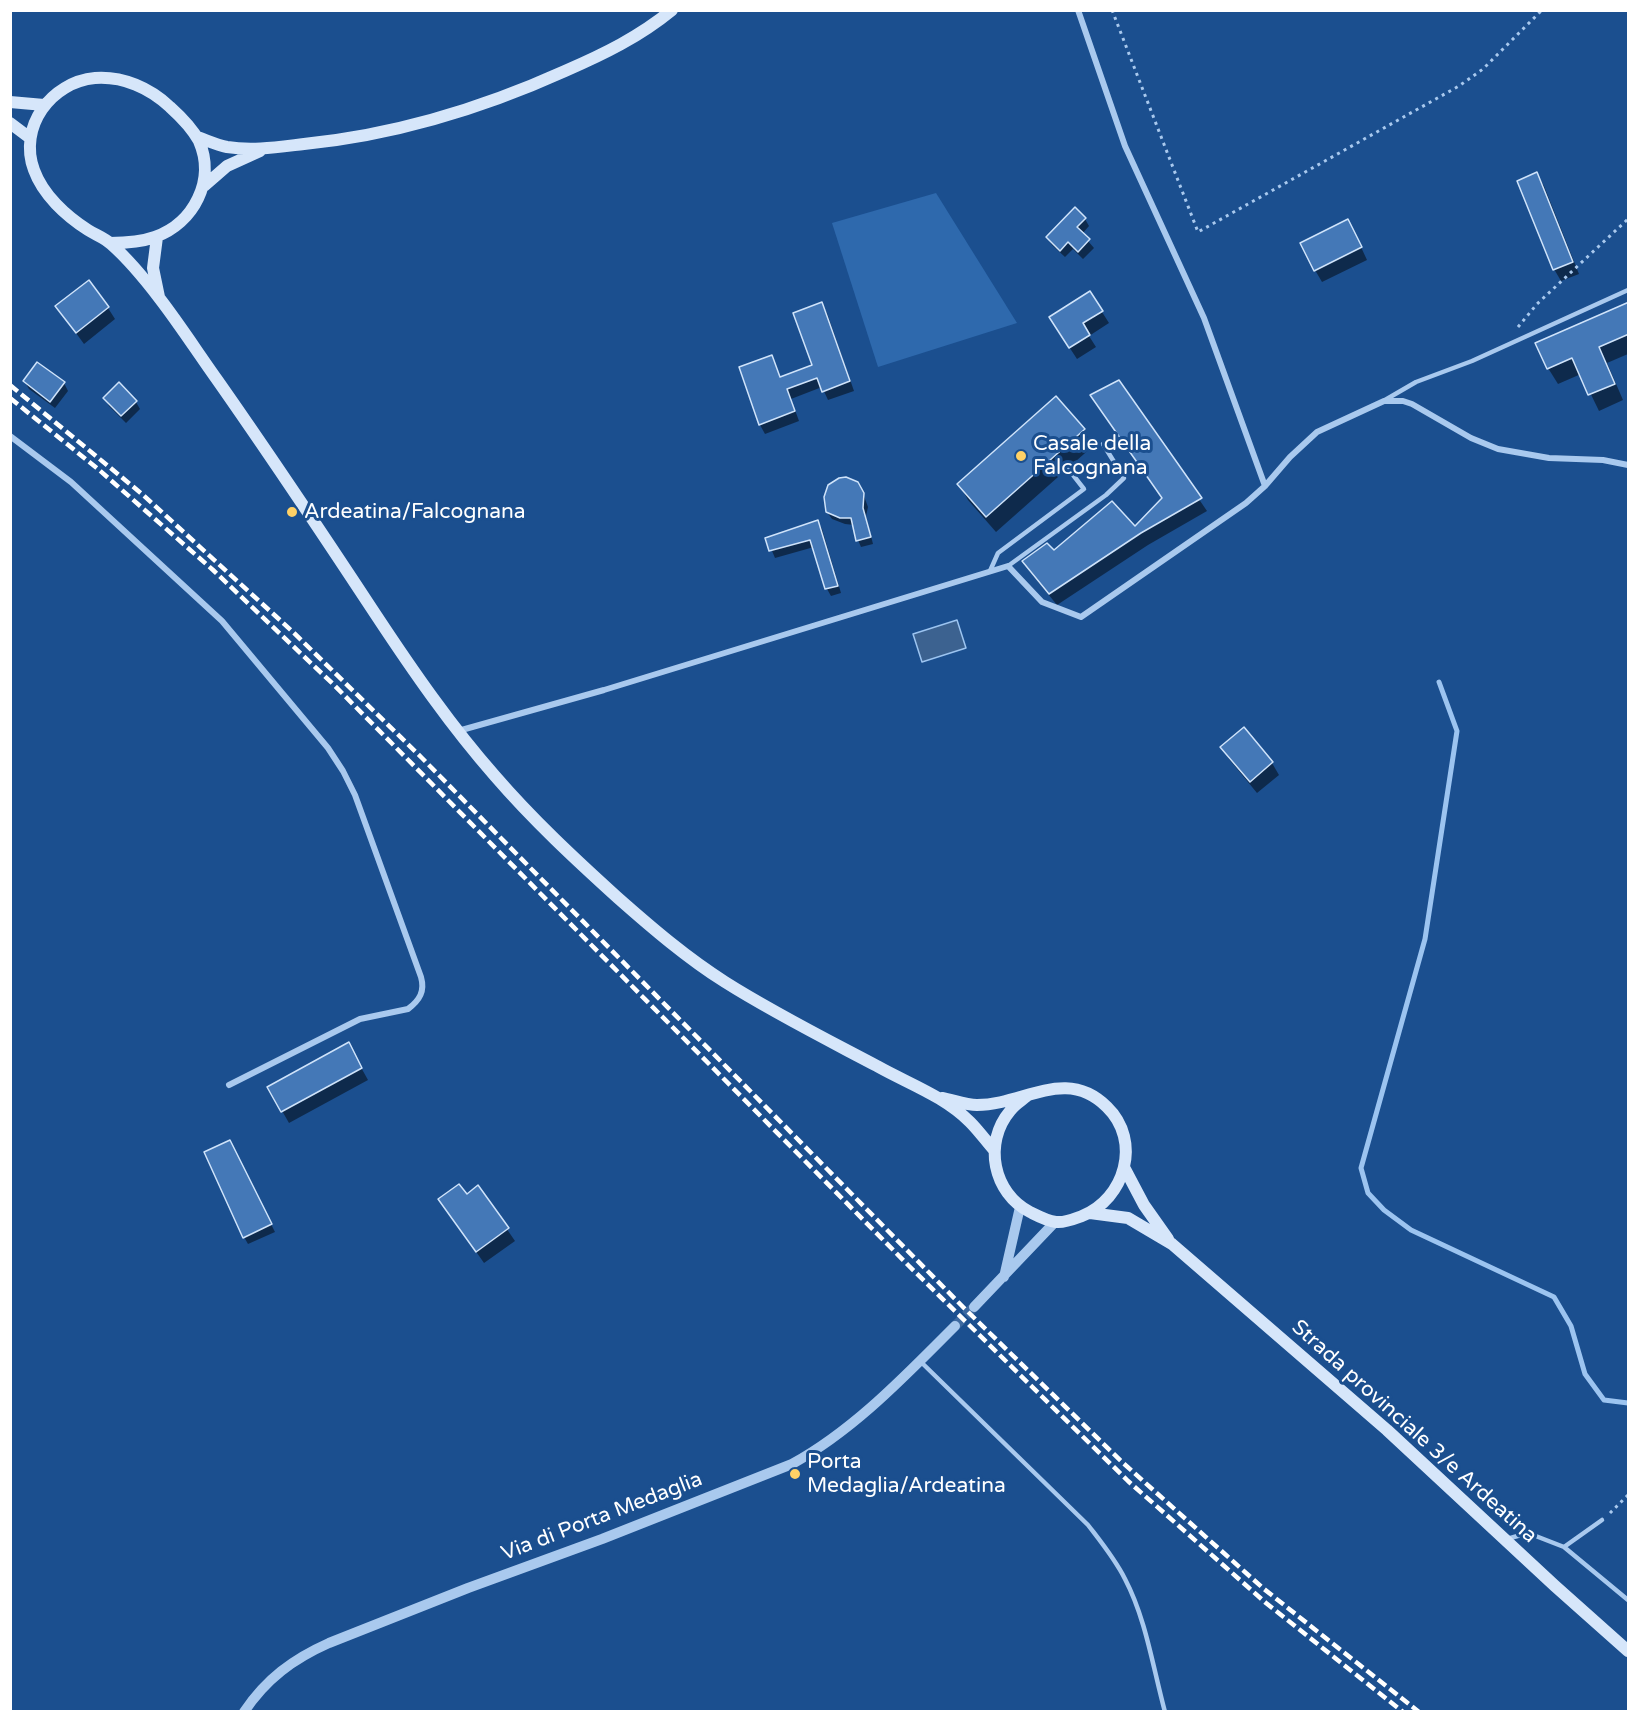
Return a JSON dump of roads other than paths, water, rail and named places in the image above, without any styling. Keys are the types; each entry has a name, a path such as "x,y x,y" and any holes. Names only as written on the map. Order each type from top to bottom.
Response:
{"main road":[{"path":"197,137 225,147 264,149 371,134 442,117 542,81 606,53 644,32 672,10"},
{"name":"Strada provinciale 3/e Ardeatina","path":"204,186 204,165 197,137 162,100 142,87 118,79 83,80 63,89 44,105 30,138 30,154 34,170 51,198 73,220 110,243 160,299 267,450 422,684 496,777 567,852 668,942 721,980 896,1077 938,1097 970,1122 994,1150"},
{"path":"10,102 44,105"},
{"path":"10,123 30,138"},
{"path":"110,243 140,241 156,237 178,224 200,196 204,186 227,166 264,149"},
{"name":"Strada provinciale 3/e Ardeatina","path":"156,237 153,268 160,299"},
{"name":"Strada provinciale 3/e Ardeatina","path":"938,1097 977,1105 1027,1096 1048,1088 1070,1088 1090,1094 1108,1107 1120,1126 1126,1147 1125,1169 1118,1187 1107,1200 1090,1213 1055,1222 1020,1207 1005,1191 996,1172 994,1150 998,1129 1010,1110 1027,1096"},
{"name":"Strada provinciale 3/e Ardeatina","path":"1125,1169 1144,1205 1172,1244"},
{"name":"Strada provinciale 3/e Ardeatina","path":"1090,1213 1128,1218 1172,1244 1387,1430 1629,1651"}],"street":[{"path":"1078,10 1125,146 1204,318 1265,486"},
{"path":"458,731 604,690 1008,566 1042,602 1081,617 1246,503 1317,432 1384,401 1403,401 1412,404 1471,438 1498,449 1549,458 1603,460 1629,465"},
{"path":"10,436 71,482 222,621 328,748 355,795 421,977 422,992 408,1009 360,1019 229,1085"},
{"path":"1004,1278 1020,1207"},
{"path":"974,1306 1004,1278 1055,1222"},
{"name":"Via di Porta Medaglia","path":"244,1712 265,1684 280,1670 311,1650 792,1464 812,1453 847,1427 955,1326"}],"lane":[{"path":"1384,401 1416,382 1500,349 1629,290"},
{"path":"1008,566 1106,495 1124,478 1103,444"},
{"path":"990,571 998,553 1084,489 1066,466"},
{"path":"919,1360 1088,1526 1108,1551 1125,1579 1137,1609 1165,1712"},
{"path":"1564,1547 1602,1520"},
{"path":"1504,1539 1528,1533 1564,1547 1629,1600"}],"waterway":[{"path":"1439,682 1457,731 1425,939 1361,1168 1368,1193 1384,1210 1411,1230 1554,1297 1571,1326 1585,1374 1604,1400 1628,1403"}],"tunnel":[{"path":"955,1326 974,1307"}],"railway":[{"path":"10,385 142,494 293,632 422,758 964,1308 1122,1462 1264,1589 1419,1712"},
{"path":"10,398 98,469 213,570 334,685 909,1266 1128,1481 1266,1603 1403,1712"}],"place":[{"name":"Casale della Falcognana","path":"1021,456"},
{"name":"Ardeatina/Falcognana","path":"292,512"},
{"name":"Porta Medaglia/Ardeatina","path":"795,1474"}]}
